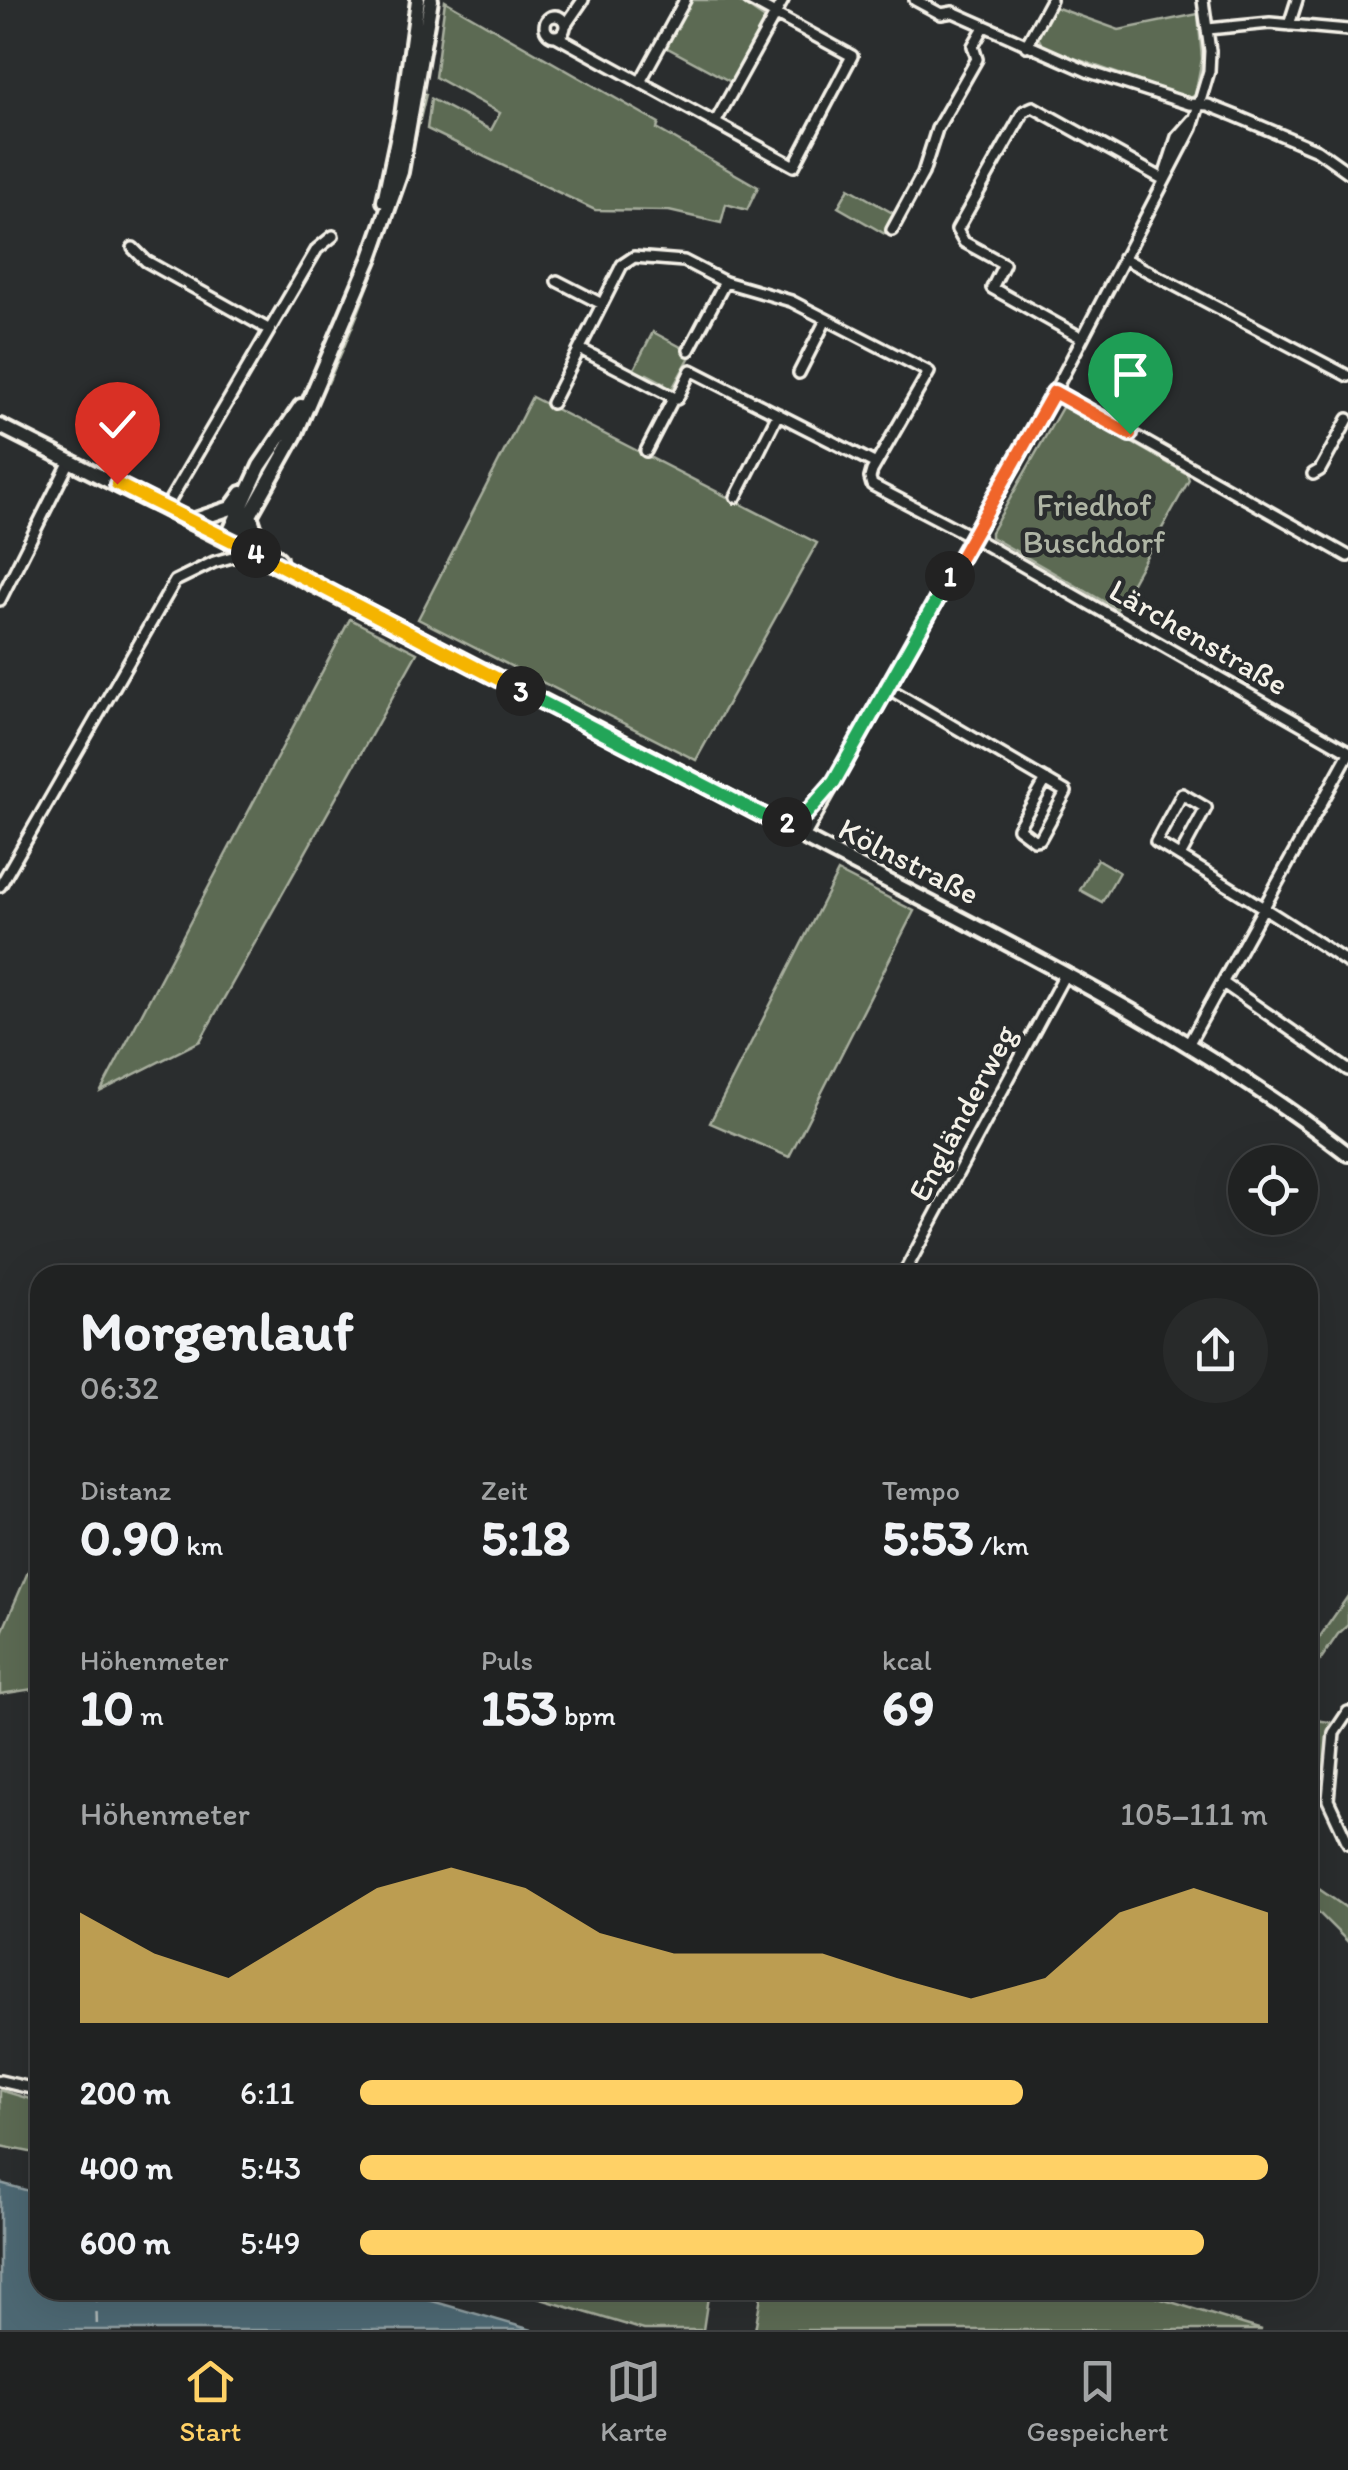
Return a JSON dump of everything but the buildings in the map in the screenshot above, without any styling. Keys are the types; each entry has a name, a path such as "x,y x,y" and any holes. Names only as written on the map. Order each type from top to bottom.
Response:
{"main road":[{"path":"231,540 251,518 295,435 348,318 402,172 421,4"},
{"path":"192,521 231,508 316,383"},
{"name":"Kölnstraße","path":"0,426 231,540 1064,974 1189,1043 1281,1103 1348,1154"},
{"path":"231,540 260,466"},
{"path":"251,518 259,542 300,577"}],"street":[{"path":"556,36 582,0"},
{"path":"640,82 685,0"},
{"path":"565,26 556,16 547,20 546,30 794,166 852,56 750,0"},
{"path":"715,123 782,0"},
{"path":"915,0 942,14 953,12 1089,72 1198,110 1208,105 1317,150 1348,172"},
{"path":"953,12 960,0"},
{"path":"1026,46 1051,0"},
{"path":"804,837 1054,392 1198,110 1208,71 1204,0"},
{"path":"1289,25 1297,0"},
{"path":"1208,28 1253,24 1348,30"},
{"path":"892,230 923,173 938,129 977,60 973,46 984,27"},
{"path":"1082,338 992,288 1004,264 964,242 957,230 1024,112 1033,107 1164,176"},
{"path":"166,507 317,248 333,236"},
{"path":"134,248 146,261 268,329"},
{"path":"552,403 622,265 634,256 684,261 725,282 791,301 928,372 876,464 692,370 646,451"},
{"path":"1123,258 1348,376"},
{"path":"557,282 602,304"},
{"path":"689,350 725,282"},
{"path":"800,373 826,320"},
{"path":"580,349 674,397"},
{"path":"1054,392 1348,556"},
{"path":"736,497 778,414"},
{"path":"1313,474 1320,470 1348,420"},
{"path":"0,600 70,461"},
{"name":"Lärchenstraße","path":"876,464 870,478 872,485 972,537 1348,753"},
{"path":"214,562 231,540"},
{"path":"0,886 175,581 214,562 252,551"},
{"path":"886,687 1046,780 1066,792 1040,838 1034,840 1018,828 1046,780"},
{"path":"1189,1043 1348,753"},
{"path":"780,824 806,814 834,782"},
{"path":"1180,856 1206,808 1182,794 1156,842 1348,962"},
{"name":"Engländerweg","path":"908,1265 1064,974"},
{"path":"1222,982 1348,1070"},
{"path":"1348,1712 1334,1734 1328,1800 1348,1844"},
{"path":"0,2080 30,2088"}],"green space":[{"path":"689,0 737,0 765,19 733,83 664,46"},
{"path":"445,1 659,123 657,129 758,187 747,210 726,204 721,223 669,211 595,210 427,129 431,99 491,130 500,113 435,77"},
{"path":"1052,6 1119,30 1198,14 1202,59 1195,95 1189,99 1043,47 1037,35"},
{"path":"423,93 426,94 417,132 385,241 344,348 328,383 325,382 383,240"},
{"path":"849,188 896,215 885,234 838,207"},
{"path":"653,332 692,353 672,389 647,374 644,377 633,371"},
{"path":"532,397 817,543 696,760 418,619"},
{"name":"Friedhof Buschdorf","path":"1064,404 1187,474 1189,480 1117,609 991,537"},
{"path":"350,619 417,653 200,1041 101,1091"},
{"path":"1097,859 1119,872 1102,902 1080,890"},
{"path":"838,872 914,911 789,1157 710,1123"},
{"path":"30,1567 30,1690 0,1694 0,1637"},
{"path":"1348,1596 1348,1625 1318,1663 1318,1640"},
{"path":"1318,1720 1330,1722 1323,1802 1318,1804"},
{"path":"1318,1888 1348,1909 1348,1942 1318,1912"},
{"path":"0,2090 30,2099 30,2152 0,2146"},
{"path":"544,2300 708,2300 703,2330 644,2330"},
{"path":"760,2300 1164,2300 1262,2330 755,2330"}],"water":[{"path":"0,2183 30,2191 30,2300 428,2300 532,2330 0,2330"}],"ferry route":[{"path":"96,2300 97,2330"}],"route":[{"path":"117,484 780,824 806,814 834,782 1054,392 1130,434"}]}
